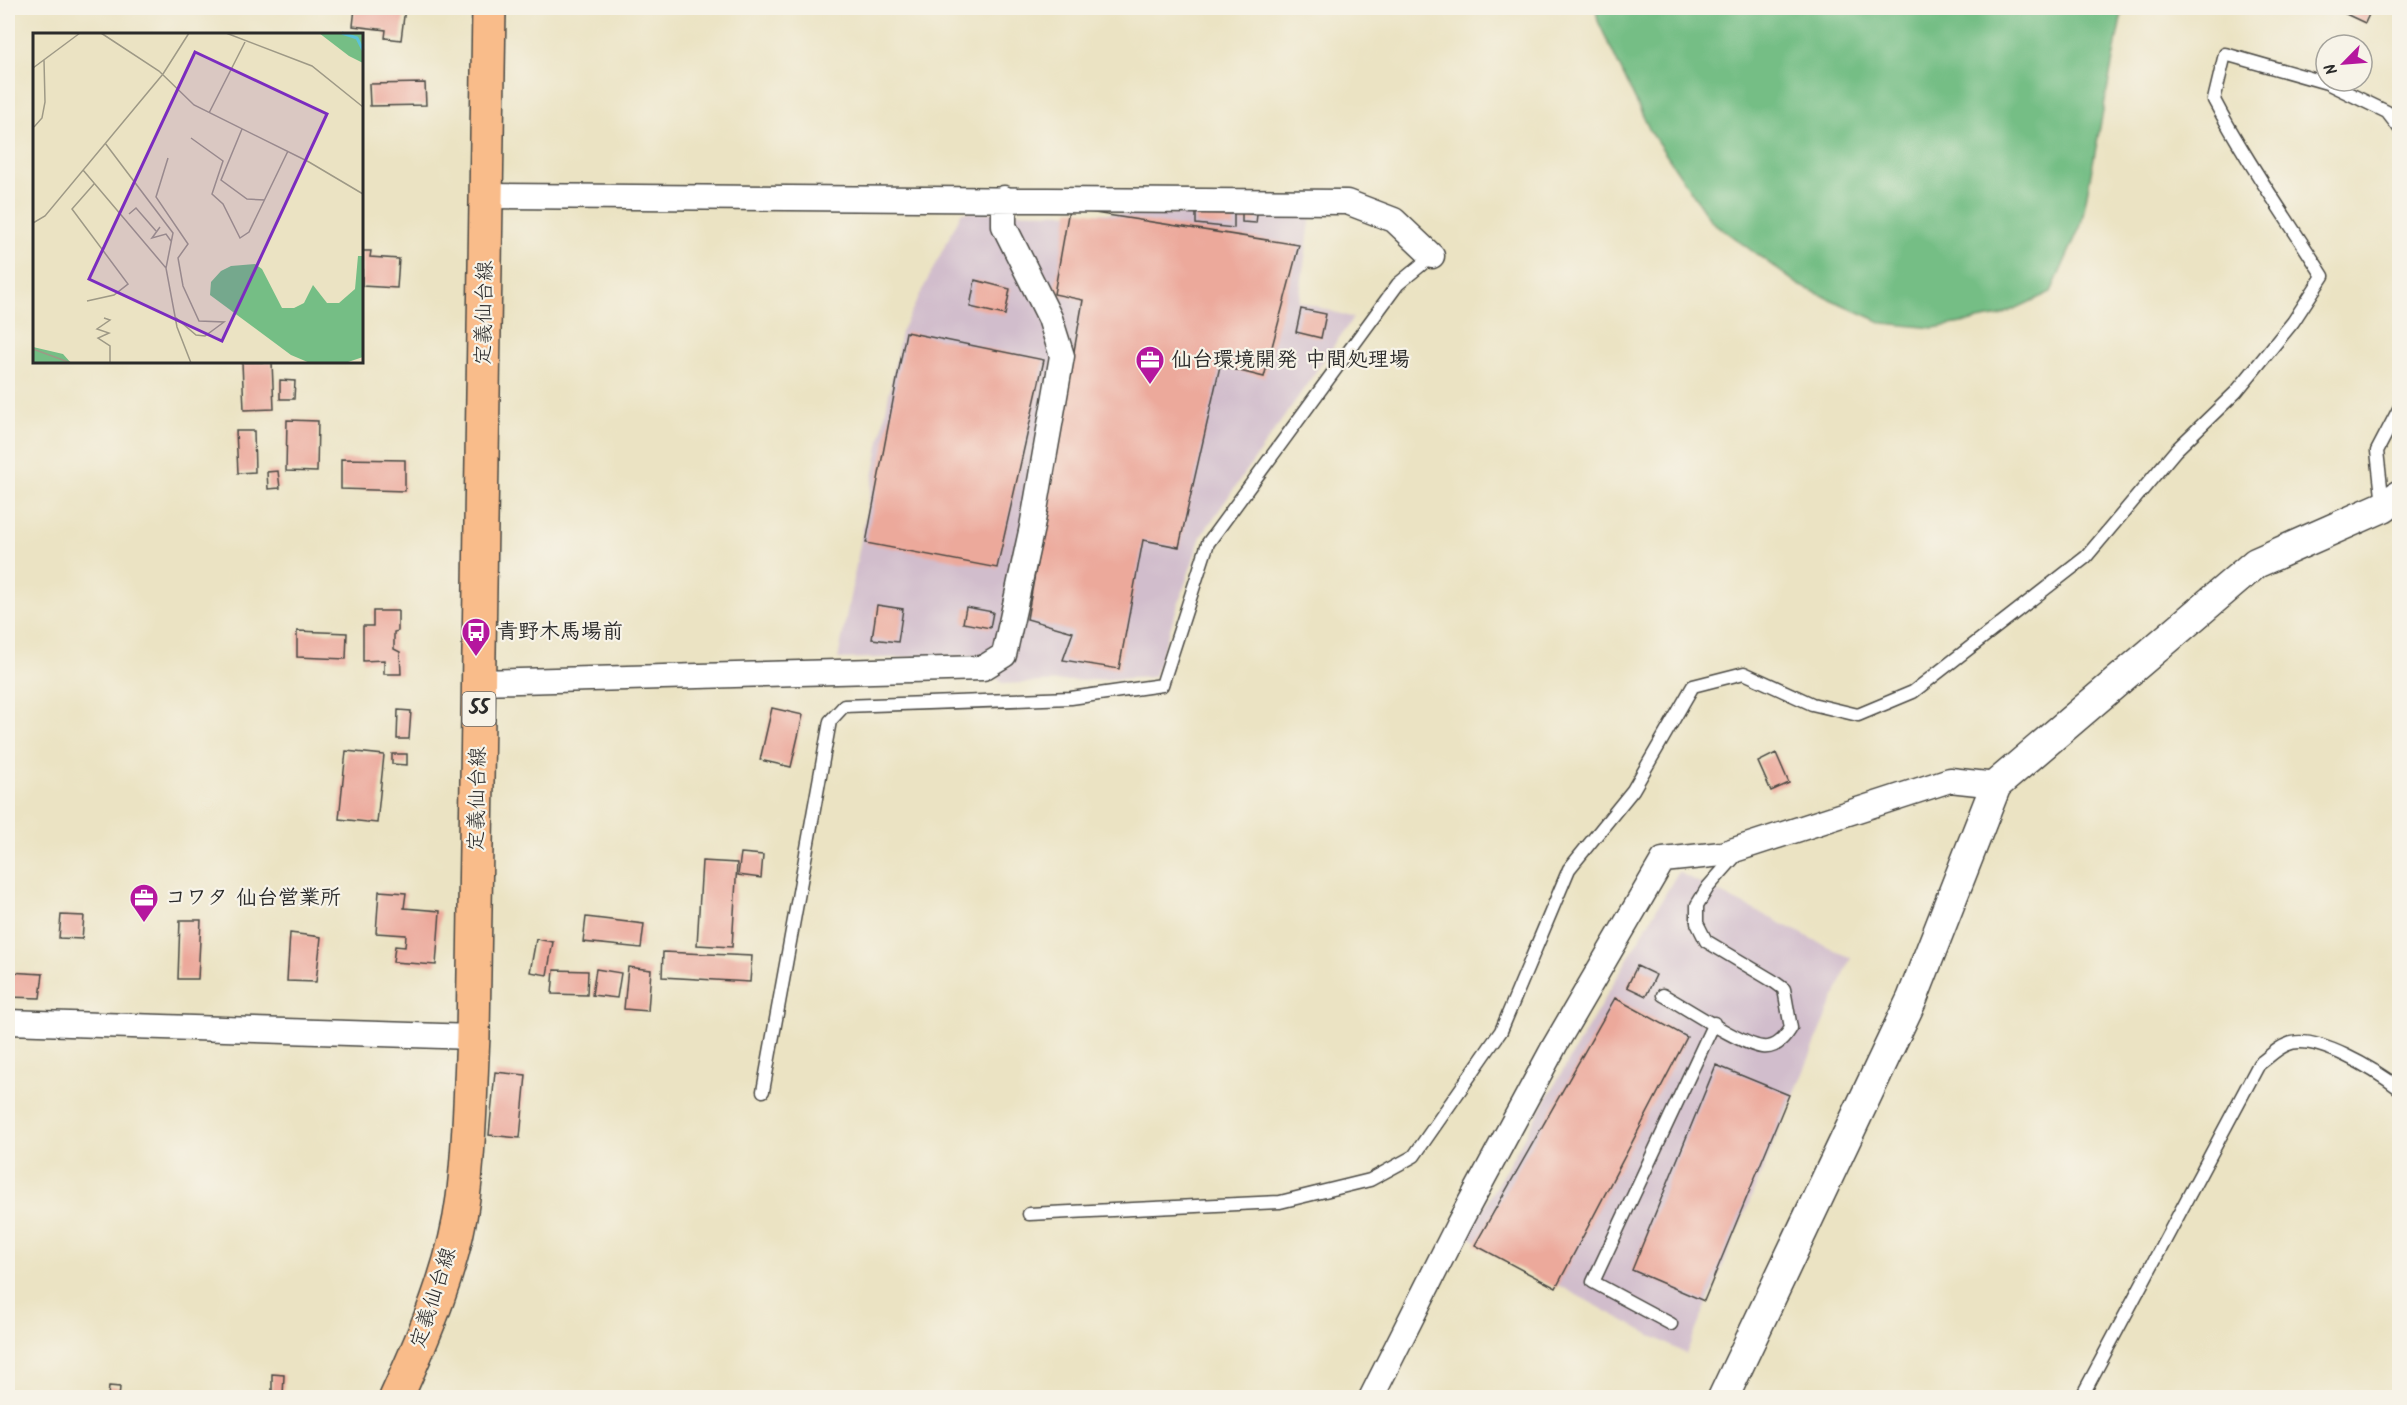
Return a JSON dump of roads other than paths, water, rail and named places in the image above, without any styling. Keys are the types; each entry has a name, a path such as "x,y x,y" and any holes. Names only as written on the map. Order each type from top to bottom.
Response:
{"main road":[{"name":"定義仙台線","path":"396,1398 443,1286 463,1200 473,1037 489,8"}],"street":[{"path":"486,196 1347,202 1394,220 1432,256"},
{"path":"480,682 983,668 1004,655 1032,527 1062,356 1050,318 1004,226 1004,198"},
{"path":"1723,1398 1912,999 1996,785 2256,563 2391,501"},
{"path":"1371,1398 1458,1225 1555,1045 1663,860 1722,854 1950,780 1996,785"},
{"path":"8,1022 473,1037"}],"lane":[{"path":"1029,1214 1280,1202 1370,1179 1414,1156 1501,1031 1569,869 1633,790 1693,686 1744,673 1812,704 1858,715 1913,693 2086,557 2176,450 2236,392 2293,322 2323,276 2238,146 2214,100 2225,54 2327,83 2387,112 2400,129"},
{"path":"763,1091 830,721 844,706 1071,698 1162,685 1208,543 1398,284 1432,256"},
{"path":"2391,501 2377,451 2400,407"},
{"path":"1663,995 1742,1039 1763,1047 1782,1041 1791,1028 1784,989 1706,941 1697,923 1697,905 1708,887 1743,848"},
{"path":"1671,1324 1593,1282 1714,1023"},
{"path":"2081,1398 2259,1064 2287,1043 2313,1044 2346,1054 2400,1089"}],"place":[{"name":"仙台環境開発 中間処理場","path":"1150,386"},
{"name":"青野木馬場前","path":"476,658"},
{"name":"コワタ 仙台営業所","path":"144,924"}]}
